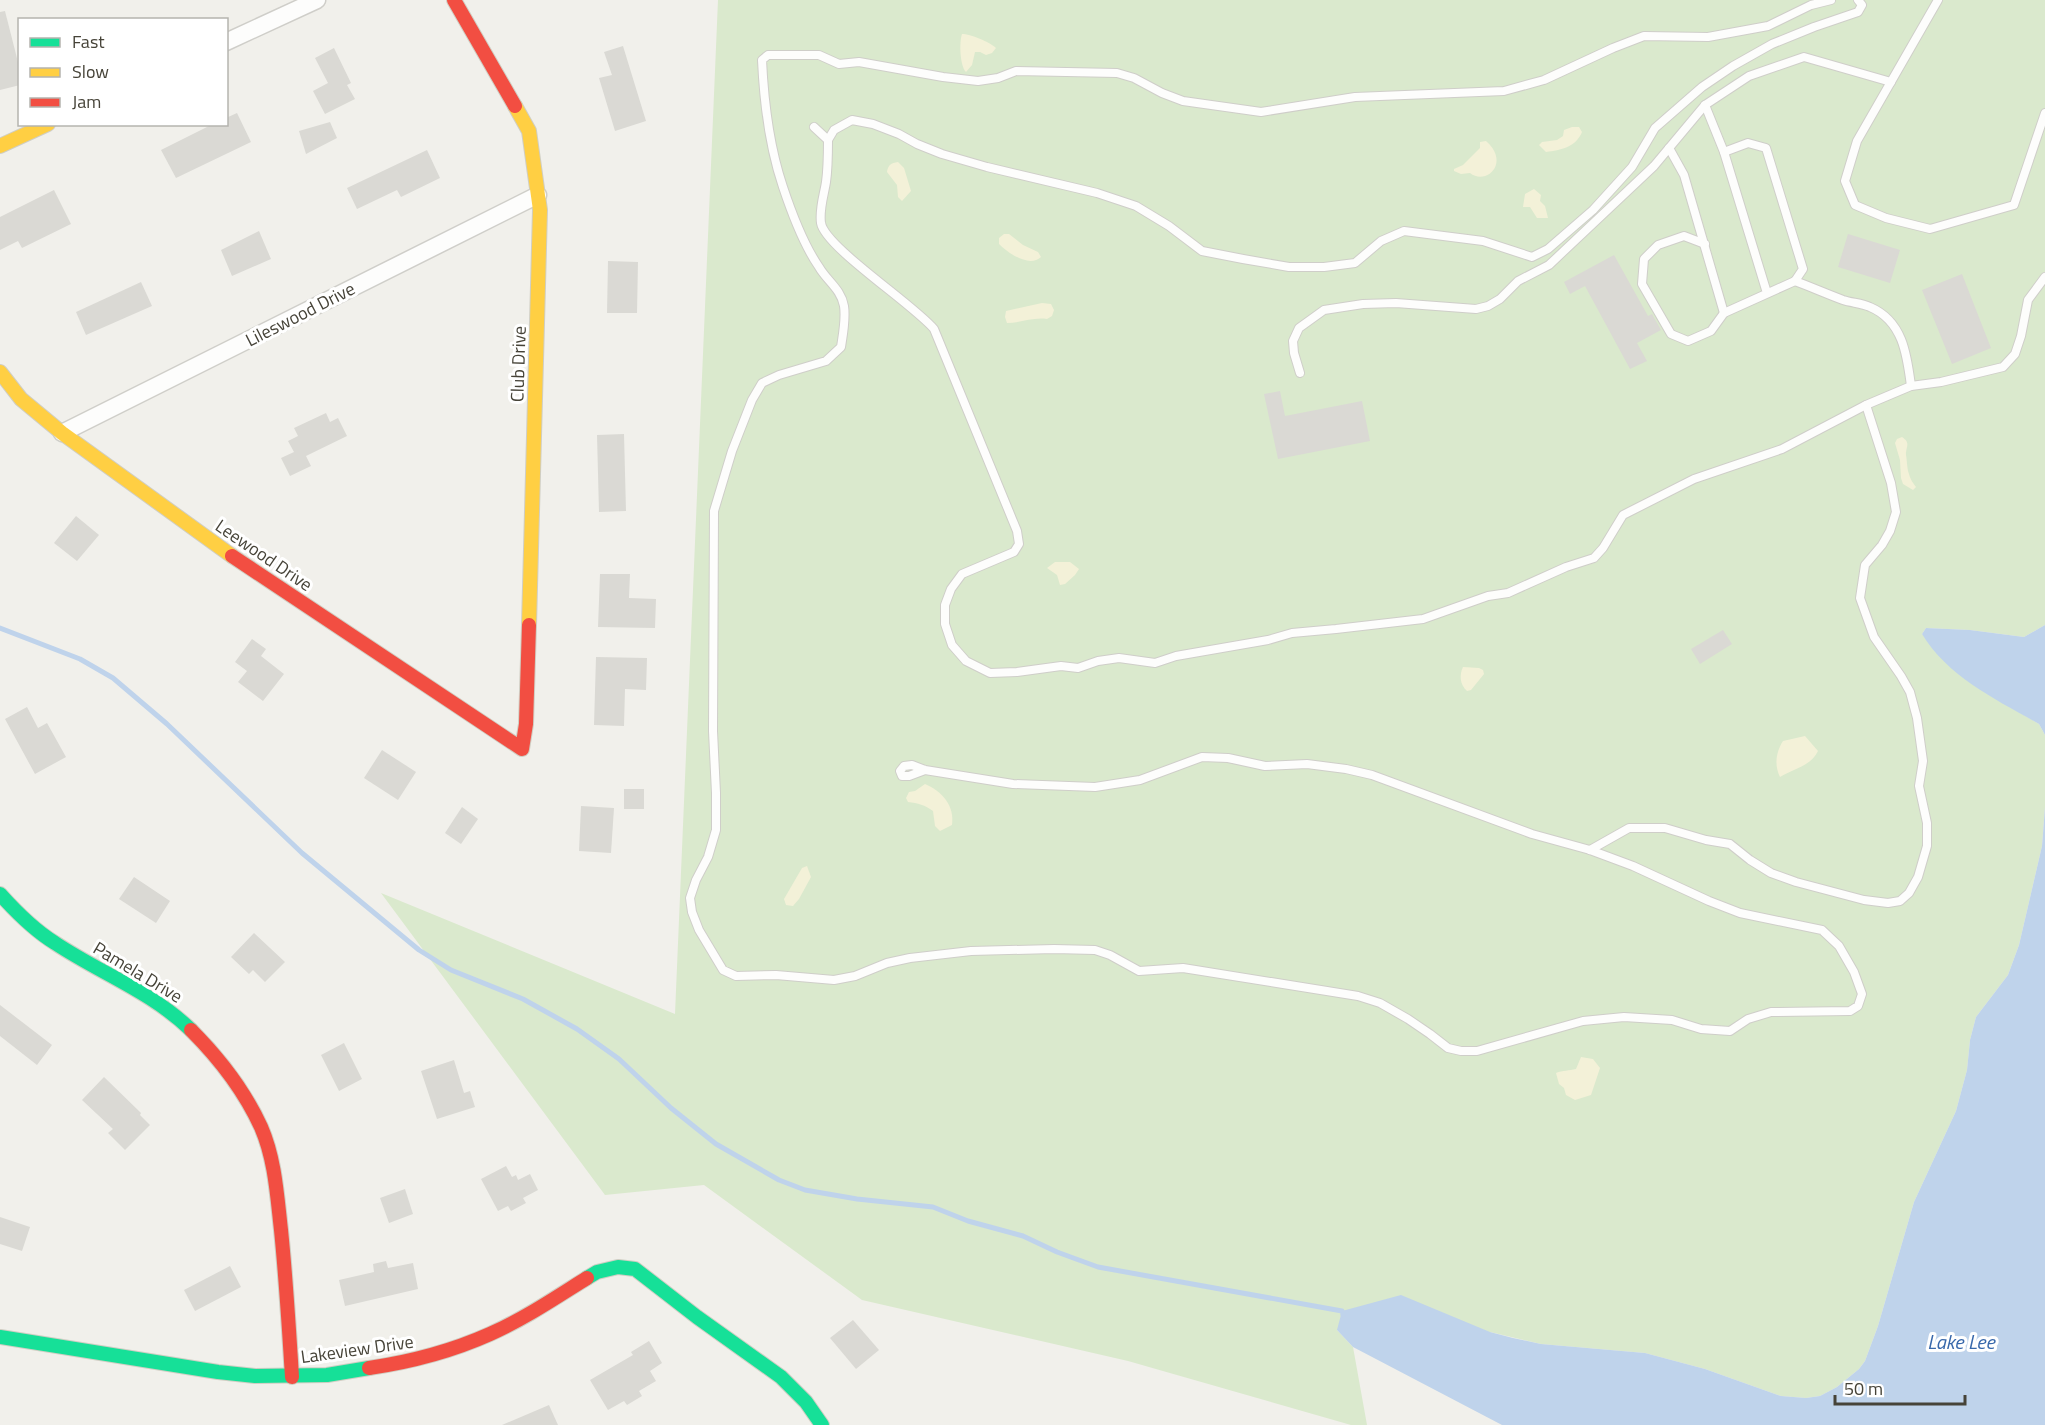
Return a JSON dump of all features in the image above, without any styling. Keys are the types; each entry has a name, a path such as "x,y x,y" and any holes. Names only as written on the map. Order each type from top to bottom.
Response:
{"street":[{"path":"228,41 317,0"},
{"name":"Club Drive","path":"454,0 529,131 540,210 526,700 522,749"},
{"path":"0,147 44,126"},
{"name":"Lileswood Drive","path":"62,433 538,195"},
{"name":"Leewood Drive","path":"0,372 21,399 62,433 245,565 522,749"},
{"name":"Pamela Drive","path":"0,894 9,907 50,942 169,1008 214,1052 243,1096 267,1144 275,1174 292,1377"},
{"name":"Lakeview Drive","path":"0,1337 255,1376 292,1377 359,1370 430,1356 490,1334 534,1311 597,1272 618,1267 634,1269 650,1279 697,1317 781,1377 806,1402 822,1425"}],"lane":[{"path":"925,770 1013,784 1095,787 1140,780 1202,757 1266,766 1307,764 1327,766 1372,775 1532,834 1590,850 1633,866 1740,913 1822,930 1839,946 1854,972 1862,994 1858,1006 1850,1011 1770,1012 1748,1019 1730,1031 1701,1029 1672,1020 1624,1017 1583,1020 1477,1051 1461,1051 1448,1048 1380,1003 1358,996 1183,968 1139,971 1110,955 1095,950 1054,948 971,951 910,958 887,963 855,976 834,980 776,975 736,976 723,970 699,930 692,912 690,898 708,857 716,830 713,730 714,511 732,451 752,400 762,382 826,361 841,347 844,328 844,306 841,296 819,268 783,187 768,127 764,97 762,60 768,54 819,55 838,64 860,62 978,81 998,78 1016,71 1117,73 1134,78 1183,101 1261,112 1355,96 1504,91 1544,80 1644,36 1708,37 1768,26 1811,5 1831,0"},
{"path":"1858,0 1862,5 1858,12 1772,44 1702,87 1655,128 1632,167 1593,210 1548,249 1532,257 1483,241 1404,231 1381,241 1355,263 1324,267 1289,267 1202,250 1170,226 1136,206 1097,193 942,154 873,124 852,120 834,130 828,140 826,181 821,208 823,229 828,237 850,257 924,317 934,329 1017,531 1019,544 1014,552 962,574 951,589 945,605 945,624 952,645 966,661 990,673 1061,666 1078,668 1098,661 1119,658 1155,663 1176,656 1268,640 1292,633 1423,619 1488,597 1508,593 1566,567 1594,558 1603,548 1623,515 1694,478 1782,449 1866,405 1911,386 1941,382 2003,367 2015,354 2028,300 2045,277"},
{"path":"1938,0 1857,141 1845,181 1855,205 1886,218 1930,229 2014,205 2045,113"},
{"path":"1300,373 1293,341 1299,328 1324,310 1363,304 1396,303 1476,309 1488,306 1500,299 1518,281 1549,265 1654,165 1705,105 1749,76 1804,57 1891,82"},
{"path":"1705,105 1724,152 1767,293"},
{"path":"814,127 828,140"},
{"path":"1705,244 1684,236 1658,245 1644,259 1642,284 1671,334 1688,341 1711,331 1724,313 1795,281 1803,269 1766,148 1748,143 1724,152"},
{"path":"1669,148 1684,175 1724,313"},
{"path":"1795,281 1846,301 1869,306 1882,313 1897,328 1905,350 1911,386"},
{"path":"1590,850 1629,828 1665,828 1706,840 1730,844 1757,865 1796,882 1864,900 1888,903 1900,901 1909,893 1918,877 1927,846 1927,823 1919,786 1923,761 1917,718 1910,692 1874,637 1860,598 1865,565 1890,531 1896,512 1891,483 1866,405"}],"green space":[{"path":"718,0 2045,0 2045,625 2024,637 1970,630 1926,628 1922,634 1995,698 2039,724 2045,735 2045,807 2042,846 2019,945 2008,975 1976,1017 1970,1040 1967,1070 1956,1111 1914,1202 1878,1326 1865,1361 1859,1369 1837,1387 1820,1396 1806,1398 1781,1396 1705,1369 1645,1353 1541,1344 1490,1332 1337,1330 1353,1347 1367,1425 1351,1425 1128,1361 862,1300 704,1185 605,1195 381,893 675,1014"}],"sand":[{"path":"962,34 980,39 996,48 992,53 986,55 975,52 972,65 966,72 962,65"},
{"path":"1579,127 1582,132 1572,144 1562,149 1546,152 1539,145 1542,142 1557,140 1563,136 1564,130"},
{"path":"1486,141 1496,157 1496,164 1489,174 1483,177 1454,171 1480,148 1480,142"},
{"path":"898,162 904,168 911,191 902,201 898,197 897,185 887,172 890,165"},
{"path":"1534,189 1541,195 1540,201 1545,206 1548,218 1537,218 1530,207 1523,207 1525,194"},
{"path":"1004,234 1009,234 1023,245 1038,252 1041,257 1031,261 1013,255 999,244 999,238"},
{"path":"1042,303 1051,304 1054,310 1052,316 1047,319 1007,323 1006,311"},
{"path":"1902,437 1907,443 1908,470 1916,487 1913,490 1903,484 1901,478 1900,460 1895,443"},
{"path":"1055,562 1070,562 1079,569 1065,584 1060,585 1057,575 1047,568"},
{"path":"1463,667 1483,670 1484,674 1471,690 1467,691 1462,683"},
{"path":"1805,736 1818,751 1815,756 1806,764 1780,777 1777,759 1783,741"},
{"path":"925,784 942,795 951,812 952,825 940,831 935,826 933,811 908,802 906,798 909,792"},
{"path":"807,866 811,877 793,906 786,905 784,899 802,868"},
{"path":"1581,1057 1593,1059 1600,1068 1591,1095 1575,1100 1566,1095 1564,1088 1559,1084 1556,1073 1576,1069"}],"water":[{"path":"2045,625 2045,735 2039,724 1959,675 1945,663 1922,634 1926,628 1970,630 2024,637"},
{"name":"Lake Lee","path":"2045,807 2045,1425 1502,1425 1353,1347 1337,1330 1342,1311 1401,1295 1490,1332 1541,1344 1645,1353 1705,1369 1781,1396 1806,1398 1820,1396 1837,1387 1865,1361 1878,1326 1914,1202 1956,1111 1967,1070 1970,1040 1976,1017 2008,975 2019,945 2042,846"}],"building":[{"path":"5,11 18,62 18,86 0,90 0,12"},
{"path":"623,46 646,121 615,131 599,78 612,75 604,52"},
{"path":"334,48 351,83 347,85 355,99 325,114 313,91 328,83 315,58"},
{"path":"237,113 251,142 176,178 161,150 209,126 228,126 228,117"},
{"path":"330,122 337,138 306,154 299,131"},
{"path":"427,150 440,178 401,197 397,190 357,209 347,188"},
{"path":"54,190 71,224 22,248 18,241 0,250 0,217"},
{"path":"259,231 271,259 232,276 221,250"},
{"path":"1848,234 1900,250 1890,283 1838,267"},
{"path":"1614,255 1648,316 1652,314 1661,330 1637,343 1647,361 1630,369 1585,286 1570,294 1564,282"},
{"path":"608,261 638,262 637,313 607,313"},
{"path":"1962,274 1991,348 1952,364 1922,290"},
{"path":"141,282 152,306 86,335 76,312"},
{"path":"1280,391 1285,416 1362,401 1370,441 1278,459 1264,394"},
{"path":"326,413 330,422 338,418 347,436 306,456 311,466 290,476 281,458 294,452 288,441 298,436 294,428"},
{"path":"624,434 626,511 599,512 597,435"},
{"path":"76,516 99,535 77,561 54,543"},
{"path":"600,574 630,574 629,598 656,599 655,628 598,627"},
{"path":"1723,630 1732,644 1700,664 1691,649"},
{"path":"252,639 266,649 261,656 284,674 263,701 238,682 247,671 235,662"},
{"path":"596,657 647,658 646,690 625,689 624,726 594,725"},
{"path":"27,707 38,728 47,723 66,757 35,774 5,719"},
{"path":"382,750 416,772 398,800 364,778"},
{"path":"624,789 644,789 644,809 624,809"},
{"path":"581,806 614,808 611,853 579,851"},
{"path":"462,807 478,819 461,844 445,833"},
{"path":"134,877 170,901 156,923 119,899"},
{"path":"254,933 285,962 265,982 253,970 249,974 231,957"},
{"path":"0,1005 52,1045 37,1065 0,1036"},
{"path":"344,1043 362,1079 339,1091 321,1055"},
{"path":"454,1060 464,1093 470,1091 475,1107 437,1119 421,1071"},
{"path":"104,1077 141,1113 140,1115 150,1125 125,1150 108,1133 113,1129 82,1100"},
{"path":"506,1166 512,1177 516,1175 518,1180 530,1174 538,1190 523,1198 526,1203 511,1211 508,1206 498,1211 481,1179"},
{"path":"405,1189 413,1214 389,1223 380,1198"},
{"path":"0,1217 30,1227 22,1251 0,1244"},
{"path":"386,1261 388,1268 413,1263 418,1289 345,1306 339,1280 374,1272 373,1264"},
{"path":"230,1266 241,1287 195,1311 184,1290"},
{"path":"853,1320 879,1350 856,1369 830,1338"},
{"path":"649,1341 662,1363 650,1371 656,1381 639,1391 642,1396 627,1405 624,1401 608,1410 590,1380 633,1355 631,1352"},
{"path":"549,1405 558,1425 502,1425"}],"waterway":[{"path":"0,628 80,659 113,678 167,724 302,853 419,950 451,970 523,999 577,1029 619,1059 671,1108 716,1144 779,1180 805,1190 857,1199 933,1207 968,1221 1023,1236 1098,1267 1342,1311 1343,1315"}],"traffic: fast":[{"path":"0,894 26,921 47,938 143,994 191,1030"},
{"path":"587,1278 597,1272 618,1267 635,1269 781,1377 806,1402 822,1425"},
{"path":"0,1337 255,1376 327,1375 369,1368"}],"traffic: slow":[{"path":"515,106 529,131 540,210 529,625"},
{"path":"0,146 44,126"},
{"path":"0,372 21,399 62,433 232,556"}],"traffic: jam":[{"path":"454,0 515,106"},
{"path":"232,556 522,749 526,724 529,625"},
{"path":"191,1030 239,1087 266,1139 275,1177 281,1230 292,1377"},
{"path":"369,1368 431,1355 476,1340 527,1315 587,1278"}]}
